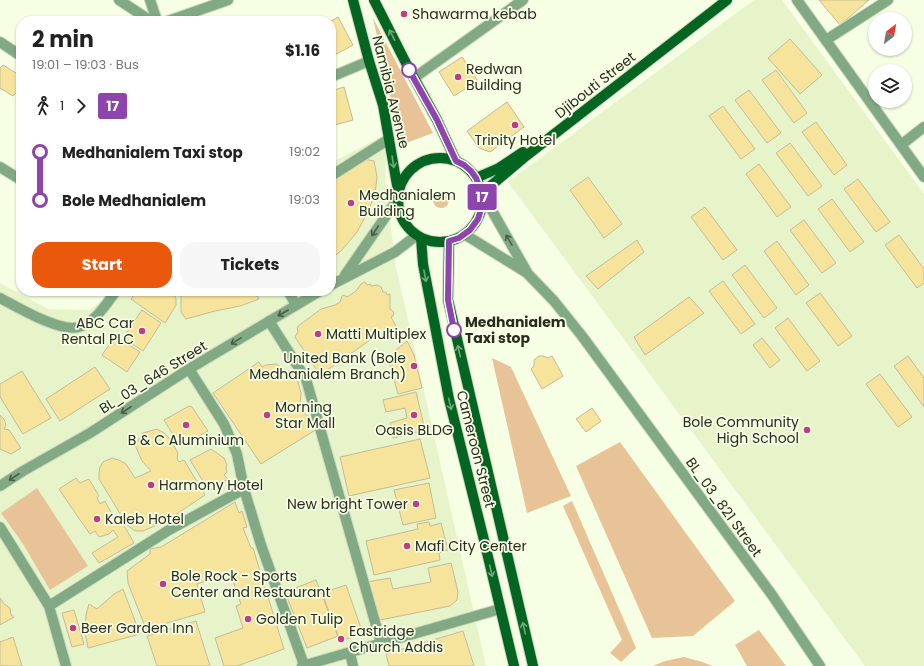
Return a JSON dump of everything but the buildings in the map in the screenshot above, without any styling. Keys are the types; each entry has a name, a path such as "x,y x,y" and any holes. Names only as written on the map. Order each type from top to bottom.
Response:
{"main road":[{"name":"Namibia Avenue","path":"353,0 369,61 383,105 398,196"},
{"name":"Namibia Avenue","path":"374,0 437,120 456,161"},
{"name":"Djibouti Street","path":"476,178 499,168 530,147 716,0"},
{"name":"Djibouti Street","path":"482,193 526,156 727,0"},
{"path":"443,157 464,165 476,178 482,193 482,206 478,219 470,230 459,238 449,241 434,242 411,231 404,222 399,211 398,196 407,172 417,164 429,158 443,157"},
{"name":"Cameroon Street","path":"419,236 449,399 514,666"},
{"name":"Cameroon Street","path":"449,241 448,300 533,666"}],"street":[{"path":"119,0 143,16"},
{"path":"150,0 155,16"},
{"path":"182,16 228,0"},
{"path":"414,78 523,0"},
{"path":"797,0 924,177"},
{"path":"826,40 888,0"},
{"path":"0,42 16,53"},
{"path":"336,75 369,61"},
{"path":"901,145 924,128"},
{"path":"336,173 388,139"},
{"path":"0,167 16,177"},
{"path":"482,193 528,274"},
{"path":"343,278 398,196"},
{"path":"464,234 528,274"},
{"path":"336,282 395,252 419,236"},
{"name":"BL_03_821 Street","path":"528,274 554,301 582,336 772,595 820,666"},
{"path":"0,298 56,325 79,328 92,321 112,296"},
{"path":"291,296 296,305"},
{"name":"BL_03_646 Street","path":"0,486 23,471 90,433 189,369 311,296"},
{"path":"269,321 306,379 381,643"},
{"path":"189,369 224,424 237,454 244,489 303,666 500,610"},
{"path":"49,606 169,530 244,489"},
{"path":"0,527 49,606 66,666"},
{"path":"350,653 353,666"}],"shaded area":[{"name":"Bole Community High School","path":"754,0 782,0 924,194 924,666 865,666 508,182"},
{"path":"373,18 433,133 401,145"},
{"path":"386,134 385,183 396,267 486,666 0,666 0,283 16,292 16,296 24,296 48,309 90,310 108,296 336,296 336,160"},
{"path":"441,192 447,194 449,200 447,206 441,208 435,206 433,200 435,194"},
{"path":"492,358 511,367 571,496 527,513"},
{"path":"620,442 735,601 693,636 652,638 576,466"},
{"path":"37,488 88,566 50,590 23,544 1,513"},
{"path":"572,501 636,648 621,662 610,653 622,640 563,506"},
{"path":"759,630 786,666 747,666 735,645"},
{"path":"684,657 713,666 653,666 665,661"}],"bus line":[{"name":"17","path":"409,70 437,120 456,161 471,171 480,186 482,193 482,206 478,219 470,230 459,238 449,241 448,300 454,330"}],"place":[{"name":"Shawarma kebab","path":"404,14"},
{"name":"Redwan Building","path":"458,77"},
{"name":"Trinity Hotel","path":"515,125"},
{"name":"Medhanialem Building","path":"351,203"},
{"name":"Medhanialem Taxi stop","path":"454,330"},
{"name":"ABC Car Rental PLC","path":"142,331"},
{"name":"Matti Multiplex","path":"318,334"},
{"name":"United Bank (Bole Medhanialem Branch)","path":"414,366"},
{"name":"Morning Star Mall","path":"267,415"},
{"name":"Oasis BLDG","path":"414,415"},
{"name":"B & C Aluminium","path":"186,425"},
{"name":"Bole Community High School","path":"807,430"},
{"name":"Harmony Hotel","path":"151,485"},
{"name":"New bright Tower","path":"416,504"},
{"name":"Kaleb Hotel","path":"97,519"},
{"name":"Mafi City Center","path":"407,546"},
{"name":"Bole Rock - Sports Center and Restaurant","path":"163,584"},
{"name":"Golden Tulip","path":"248,619"},
{"name":"Beer Garden Inn","path":"73,628"},
{"name":"Eastridge Church Addis","path":"341,639"}]}
